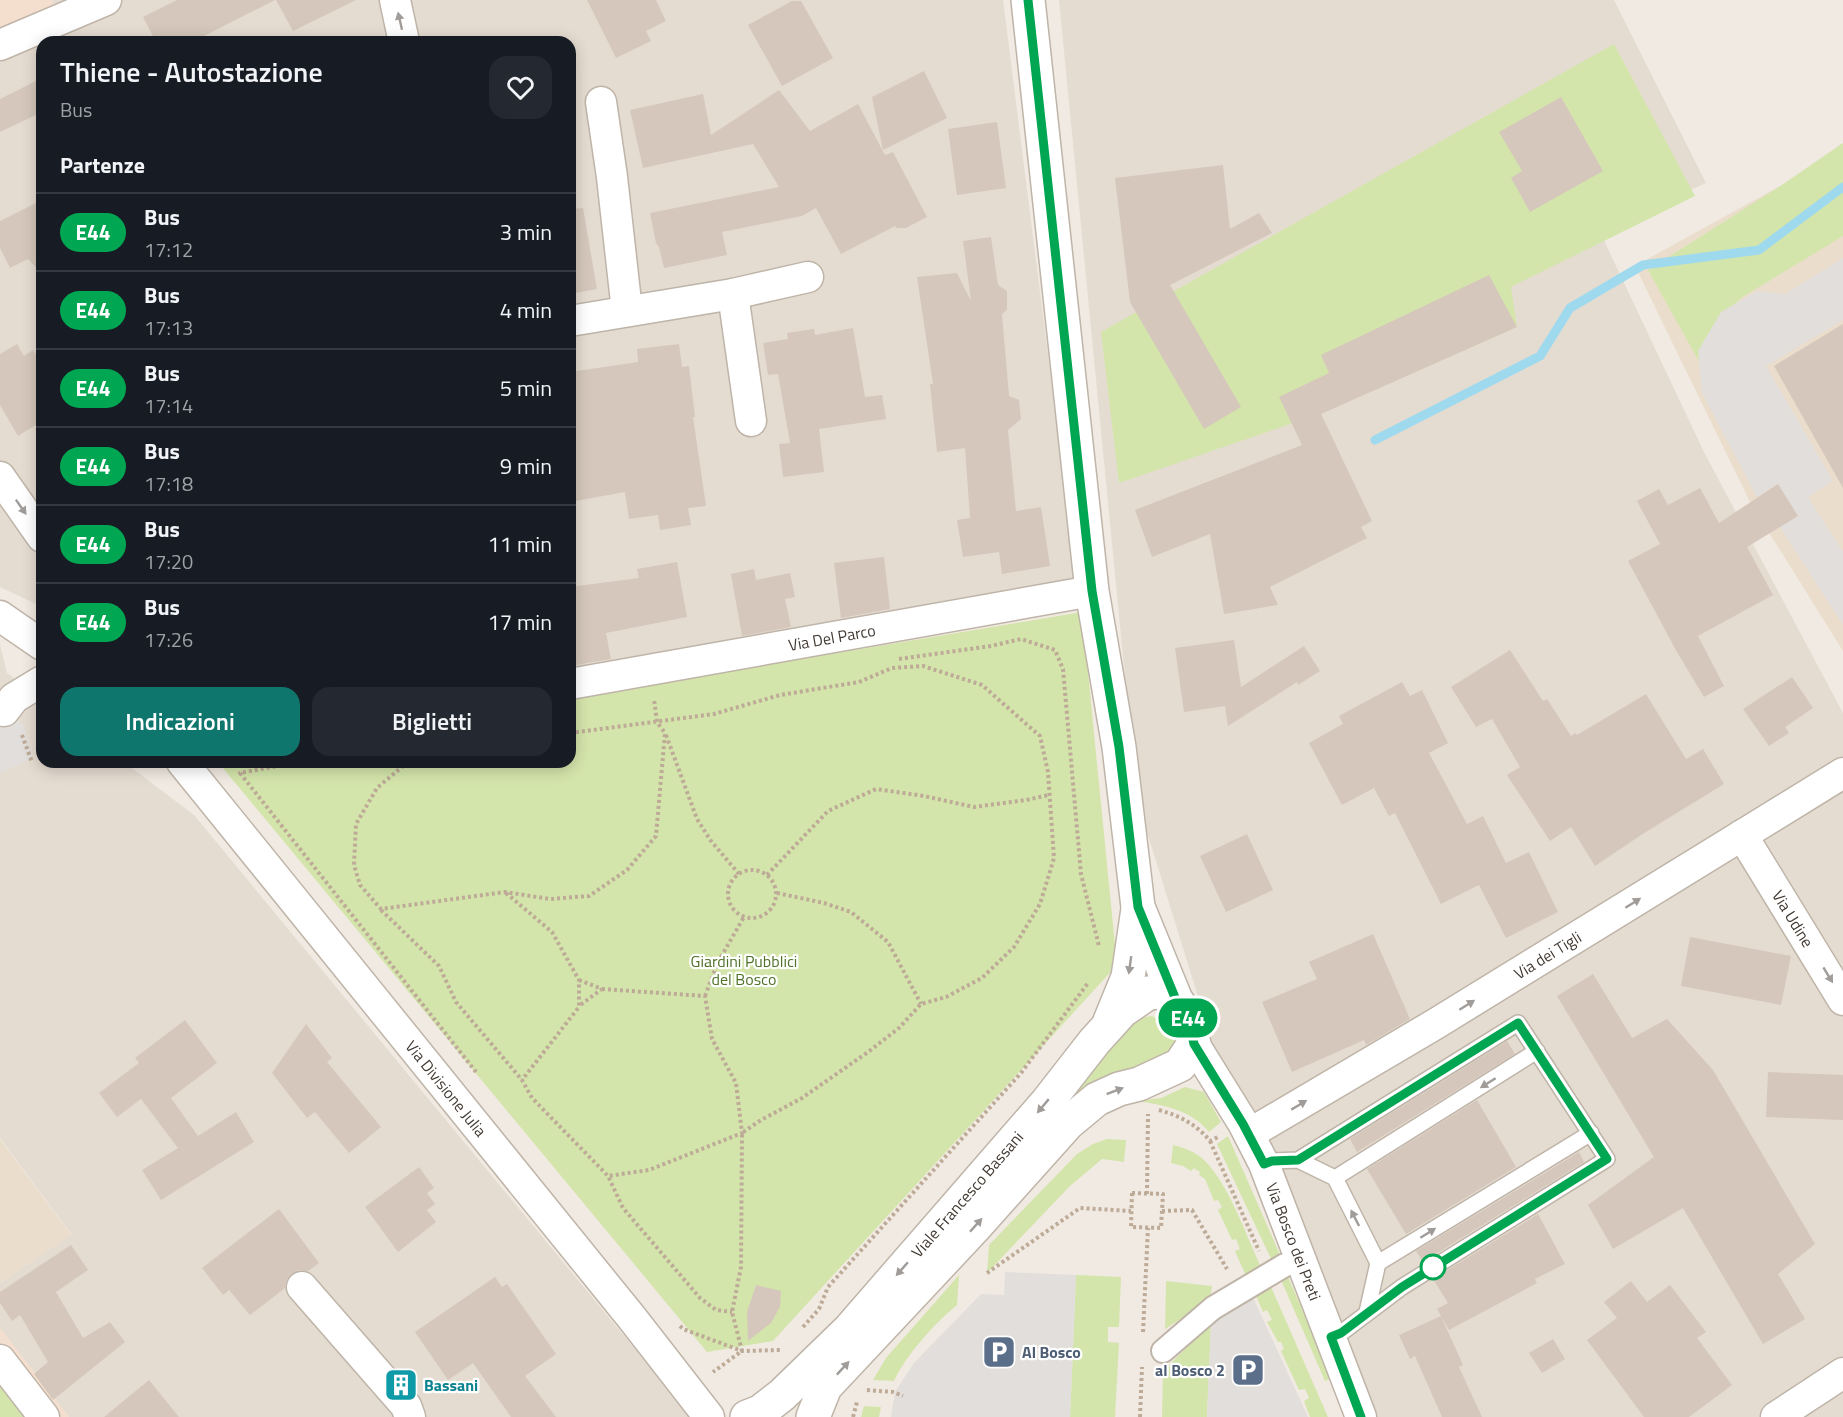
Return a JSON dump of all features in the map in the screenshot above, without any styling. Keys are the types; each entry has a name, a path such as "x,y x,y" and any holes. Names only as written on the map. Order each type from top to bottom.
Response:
{"street":[{"path":"0,45 106,0"},
{"path":"395,0 403,36"},
{"path":"1028,0 1092,591 1119,747 1138,907 1128,977 1107,1028"},
{"path":"601,102 627,311"},
{"path":"576,320 733,294 808,277"},
{"path":"733,294 751,421"},
{"path":"0,477 36,528"},
{"name":"Via Del Parco","path":"576,683 1092,591"},
{"path":"0,616 36,641"},
{"path":"7,718 14,698 36,685"},
{"path":"7,718 36,704"},
{"name":"Via Divisione Julia","path":"187,768 632,1318 709,1417"},
{"name":"Via dei Tigli","path":"1249,1134 1437,1023 1843,773"},
{"name":"Via Udine","path":"1742,836 1843,1000"},
{"path":"1138,907 1176,1000 1188,1017 1194,1044"},
{"name":"Viale Francesco Bassani","path":"765,1416 782,1395 849,1330 1048,1101 1122,1011 1148,993 1162,992 1176,1000"},
{"name":"Via Bosco dei Preti","path":"1194,1044 1249,1134 1264,1164 1361,1417"},
{"name":"Viale Francesco Bassani","path":"813,1417 825,1387 974,1228 1068,1123 1097,1099 1119,1089 1139,1084 1180,1065 1194,1044"},
{"path":"1153,1354 1213,1308 1285,1265"},
{"path":"302,1287 406,1406 410,1417"},
{"path":"0,1360 44,1417"},
{"path":"1776,1417 1843,1373"}],"lane":[{"path":"1298,1160 1518,1023 1607,1159 1402,1287 1341,1333 1331,1337"},
{"path":"1335,1178 1538,1051"},
{"path":"1378,1263 1591,1132"},
{"path":"1264,1164 1272,1161 1298,1160 1335,1178 1378,1263 1367,1312"}],"path":[{"path":"898,659 991,646 1021,639 1055,650 1064,669 1081,874 1099,947"},
{"path":"576,732 714,714 780,695 859,682 892,668 923,666 982,684 1040,736 1048,772 1054,858 1040,904 1014,947 982,978 946,997 921,1004 899,1028 868,1052 802,1098 742,1133 649,1170 608,1176"},
{"path":"656,710 657,722 665,733 697,819 711,841 739,874"},
{"path":"7,718 22,735 32,762"},
{"path":"381,909 505,892 550,900 589,896 627,870 656,836 665,733"},
{"path":"265,768 240,773 478,1075"},
{"path":"399,768 376,788 356,825 354,865 360,885 439,966 456,1002 522,1080 532,1098 608,1176 623,1208 700,1298 716,1310 732,1312"},
{"path":"767,875 828,811 876,789 974,807 1049,795"},
{"path":"753,870 767,875 775,886 777,893 772,908 766,914 759,917 744,917 737,913 729,901 729,886 739,874 753,870"},
{"path":"505,892 552,932 579,980 579,1006"},
{"path":"777,893 824,903 851,912 888,942 921,1004"},
{"path":"742,1351 732,1312 741,1267 742,1133 736,1083 712,1039 705,996 718,962 744,917"},
{"path":"579,980 602,989 705,996"},
{"path":"796,1334 819,1309 828,1287 1021,1073 1091,980"},
{"path":"522,1080 579,1006 602,989"},
{"path":"1147,1194 1149,1109"},
{"path":"1132,1193 1163,1194 1161,1228 1131,1227 1131,1211 1132,1193"},
{"path":"987,1273 1080,1209 1131,1211"},
{"path":"1162,1211 1192,1210 1240,1291"},
{"path":"1143,1334 1148,1228"},
{"path":"676,1321 683,1329 742,1351 782,1350 789,1342"},
{"path":"707,1376 742,1351"},
{"path":"1140,1417 1153,1354"},
{"path":"860,1390 893,1392 903,1396"}],"shaded area":[{"path":"0,0 52,0 63,29 46,36 36,36 36,40 0,55"},
{"path":"52,0 1003,0 1075,568 1073,591 576,681 576,36 46,36 63,29"},
{"path":"1059,0 1614,0 1706,183 1599,230 1704,452 1843,713 1843,1417 1353,1417 1261,1199 1137,800"},
{"path":"36,40 36,604 0,587 0,55"},
{"path":"1843,143 1843,651 1750,502 1635,266 1782,185"},
{"path":"1843,258 1843,320 1766,366 1833,481 1808,497 1843,552 1843,625 1780,527 1797,516 1778,484 1757,497 1702,393 1698,351 1721,312 1757,291 1785,294"},
{"path":"0,645 7,673 36,695 36,768 132,768 194,815 691,1417 69,1417 0,1328 0,1283 71,1234 0,1138"},
{"path":"4,711 23,724 33,758 0,773 0,713"},
{"path":"0,1139 71,1235 0,1283"},
{"name":"Al Bosco","path":"1005,1272 1076,1275 1070,1417 891,1417 895,1392 914,1363 981,1294 1004,1295"},
{"name":"al Bosco 2","path":"1251,1293 1308,1417 1207,1417 1211,1323"},
{"path":"0,1328 69,1417 0,1417"}],"green space":[{"path":"1614,44 1695,196 1511,287 1517,327 1322,413 1119,483 1101,332"},
{"path":"1843,143 1843,236 1741,298 1715,325 1706,374 1648,270 1782,185"},
{"name":"Giardini Pubblici del Bosco","path":"1082,612 1117,965 773,1341 707,1352 223,768 576,768 576,698"},
{"path":"1152,1016 1166,1023 1176,1037 1171,1058 1081,1098 1072,1089 1111,1045 1139,1018"},
{"path":"1185,1087 1204,1092 1221,1122 1209,1132 1194,1118 1176,1110 1137,1101 1161,1098"},
{"path":"1228,1136 1281,1257 1273,1263 1217,1144"},
{"path":"1107,1139 1126,1140 1124,1162 1102,1159 1070,1186 987,1273 989,1245 1077,1154"},
{"path":"1173,1145 1198,1155 1213,1171 1229,1196 1261,1267 1246,1276 1235,1251 1240,1249 1236,1239 1232,1240 1218,1210 1222,1207 1218,1200 1214,1201 1205,1179 1199,1175 1200,1172 1194,1168 1191,1171 1171,1163"},
{"path":"1285,1270 1332,1378 1325,1381 1278,1273"},
{"path":"959,1275 957,1305 921,1340 894,1381 873,1380 886,1358"},
{"path":"1076,1275 1121,1277 1119,1327 1108,1327 1108,1342 1119,1343 1115,1417 1070,1417"},
{"path":"1268,1280 1328,1417 1310,1417 1304,1401 1309,1398 1305,1389 1299,1390 1281,1351 1284,1349 1281,1342 1278,1342 1267,1322 1272,1320 1267,1310 1263,1312 1254,1291"},
{"path":"1166,1281 1212,1286 1210,1300 1165,1329"},
{"path":"1211,1323 1207,1417 1162,1417 1163,1371"},
{"path":"0,1371 34,1417 0,1417"},
{"path":"864,1406 881,1407 879,1417 861,1417"}],"building":[{"path":"177,0 275,0 204,36 153,36 143,17"},
{"path":"276,0 356,0 293,31"},
{"path":"587,0 656,0 666,21 646,31 651,41 616,58"},
{"path":"792,1 801,1 833,58 782,86 748,25"},
{"path":"924,71 947,118 883,150 872,97"},
{"path":"36,81 36,115 0,132 0,99"},
{"path":"779,90 810,131 858,104 885,155 893,152 927,217 906,228 895,226 841,254 816,208 802,216 722,232 727,255 664,268 650,213 779,187 753,144 643,168 630,110 703,94 711,135"},
{"path":"1561,97 1603,171 1530,212 1511,178 1522,171 1499,132"},
{"path":"997,122 1006,188 957,195 948,129"},
{"path":"1223,165 1230,229 1259,213 1272,233 1170,285 1241,407 1204,429 1130,302 1115,178"},
{"path":"36,203 36,267 28,259 10,268 0,248 0,221"},
{"path":"583,208 597,289 576,293 576,209"},
{"path":"991,237 998,285 1007,291 1007,310 1002,314 1009,396 1019,400 1021,419 1008,430 1016,511 1041,507 1050,566 1002,574 999,552 963,557 957,520 970,518 965,448 937,452 930,384 933,384 917,277 957,273 971,301 963,241"},
{"path":"1489,275 1517,327 1321,414 1372,521 1361,527 1367,538 1270,587 1278,605 1224,614 1210,534 1152,557 1135,510 1302,445 1279,397 1329,373 1321,355"},
{"path":"1843,324 1843,488 1774,366"},
{"path":"853,328 865,397 882,395 886,419 819,429 824,472 783,477 779,444 790,443 778,374 768,375 763,343 788,339 787,333 814,329 815,335"},
{"path":"17,344 24,356 33,350 36,355 36,425 18,436 0,405 0,354"},
{"path":"679,344 682,367 689,366 695,417 693,417 706,506 688,508 691,525 660,530 658,515 629,519 625,492 576,501 576,371 638,362 637,349"},
{"path":"1778,484 1798,516 1747,547 1773,595 1698,636 1724,686 1704,697 1628,561 1660,544 1637,501 1659,489 1668,505 1700,488 1719,523"},
{"path":"884,557 890,609 841,618 834,563"},
{"path":"677,562 687,617 606,633 611,659 576,665 576,586 639,578 637,569"},
{"path":"754,569 756,580 790,573 795,597 785,599 791,627 742,636 731,574"},
{"path":"1234,640 1241,687 1304,646 1320,671 1298,685 1297,682 1228,726 1225,706 1184,712 1175,648"},
{"path":"1510,650 1543,701 1547,699 1571,736 1575,733 1577,735 1646,694 1686,759 1703,749 1724,784 1595,866 1571,827 1550,841 1507,775 1520,767 1492,719 1476,727 1451,687"},
{"path":"1792,677 1813,708 1785,727 1789,733 1769,746 1743,709"},
{"path":"1402,682 1410,696 1422,690 1448,743 1429,753 1467,824 1483,816 1506,863 1529,852 1558,912 1506,938 1479,885 1441,904 1395,813 1389,816 1374,788 1342,805 1309,743 1343,724 1339,716"},
{"path":"1247,834 1273,890 1226,912 1200,856"},
{"path":"1373,934 1410,1019 1366,1045 1364,1040 1292,1072 1262,1002 1317,979 1309,962"},
{"path":"1690,937 1791,956 1781,1005 1681,986"},
{"path":"1593,974 1632,1038 1667,1019 1713,1070 1815,1244 1778,1274 1805,1319 1763,1344 1683,1208 1613,1249 1588,1205 1654,1157 1557,996"},
{"path":"185,1020 217,1063 171,1098 198,1136 236,1112 254,1142 161,1200 142,1170 178,1148 141,1099 117,1117 99,1093 139,1063 135,1058"},
{"path":"306,1024 332,1058 327,1062 381,1127 349,1153 315,1112 307,1118 272,1073"},
{"path":"1507,1041 1515,1054 1357,1152 1350,1139"},
{"path":"1768,1072 1843,1075 1843,1120 1766,1117"},
{"path":"1477,1100 1516,1167 1406,1234 1367,1169"},
{"path":"1579,1152 1584,1162 1423,1262 1416,1251"},
{"path":"419,1167 434,1188 427,1193 435,1204 427,1210 436,1222 398,1252 365,1207"},
{"path":"279,1209 319,1263 308,1271 299,1270 291,1274 286,1281 285,1288 250,1315 229,1290 223,1295 202,1268"},
{"path":"1538,1214 1565,1264 1535,1279 1537,1283 1449,1330 1437,1309 1448,1303 1433,1279"},
{"path":"71,1245 88,1270 56,1292 83,1338 110,1322 125,1342 53,1400 34,1374 48,1362 20,1315 12,1321 0,1303 0,1292"},
{"path":"495,1277 502,1287 507,1284 556,1354 525,1376 556,1417 511,1417 473,1363 448,1380 415,1332"},
{"path":"1631,1281 1647,1302 1670,1285 1706,1332 1697,1338 1732,1385 1689,1417 1644,1417 1587,1340 1617,1318 1604,1302"},
{"path":"756,1285 781,1291 780,1307 771,1323 748,1341 747,1312"},
{"path":"1441,1316 1463,1365 1459,1367 1482,1417 1442,1417 1415,1356 1410,1359 1399,1335"},
{"path":"1553,1339 1565,1359 1542,1373 1529,1353"},
{"path":"149,1380 179,1417 104,1417"}],"waterway":[{"path":"1375,440 1540,356 1570,308 1643,265 1759,250 1843,187"}],"bus line":[{"name":"E44","path":"1028,0 1092,591 1119,747 1138,907 1176,1000 1188,1017 1194,1044 1243,1124 1264,1164 1272,1161 1298,1160 1518,1023 1607,1159 1402,1287 1341,1333 1331,1337 1361,1417"}],"place":[{"name":"Al Bosco","path":"999,1352"},
{"name":"al Bosco 2","path":"1248,1370"},
{"name":"Bassani","path":"401,1385"}]}
